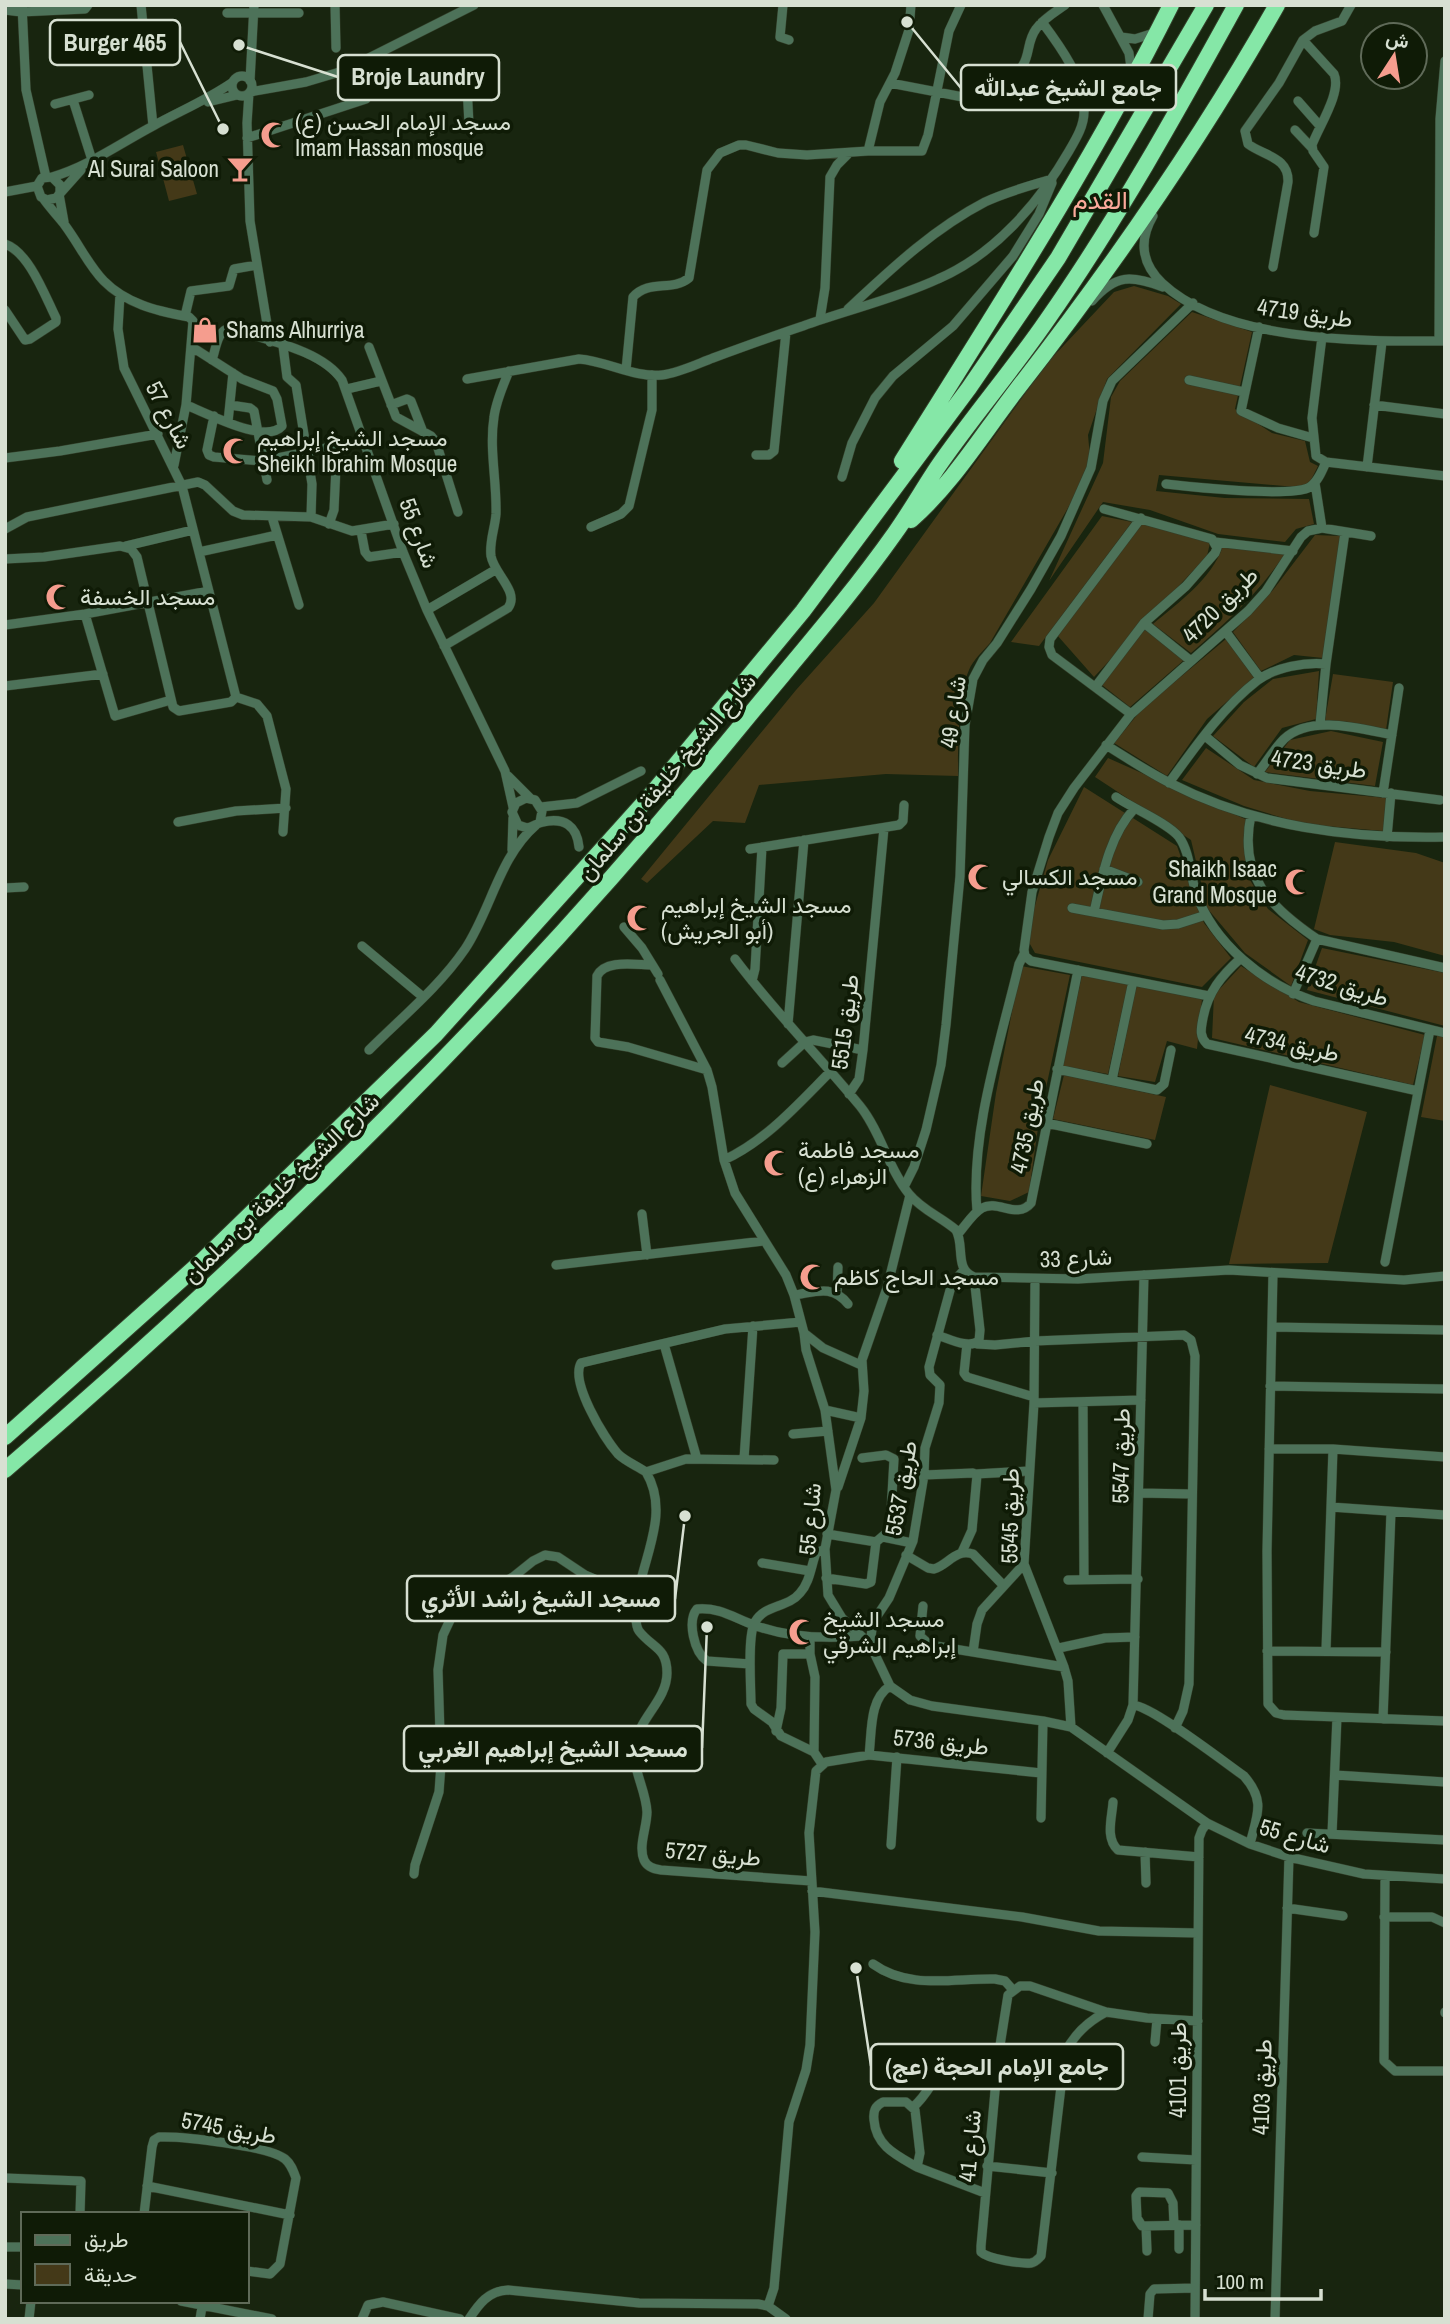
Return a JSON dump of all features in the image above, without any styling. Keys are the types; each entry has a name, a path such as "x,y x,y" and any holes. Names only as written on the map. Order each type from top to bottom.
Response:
{"highway":[{"path":"839,562 1030,259 1132,80 1171,5"},
{"name":"شارع الشيخ خليفة بن سلمان","path":"5,1437 201,1262 436,1034 649,797 803,611 969,388 1058,258 1206,5"},
{"name":"شارع الشيخ خليفة بن سلمان","path":"5,1471 106,1384 330,1176 438,1068 554,944 669,814 896,532 937,468 1048,320 1129,193 1236,5"},
{"path":"896,532 931,500 1073,318 1164,188 1238,75 1277,5"}],"street":[{"path":"5,10 20,7 85,9 88,5"},
{"path":"141,5 153,126"},
{"path":"335,5 336,48"},
{"path":"202,102 318,79 366,61 474,5"},
{"path":"783,5 780,36 789,40"},
{"path":"868,151 880,102 890,83 909,30 911,5"},
{"path":"626,370 633,297 640,289 680,285 689,278 708,170 715,158 726,149 746,145 788,154 920,152 925,145 949,31 961,5"},
{"path":"890,83 975,98 1019,72 1027,57 1029,40 1042,22 1065,5"},
{"path":"1103,5 1129,53 1132,80"},
{"path":"1273,267 1288,172 1279,160 1251,147 1245,134 1246,128 1279,83 1303,40 1315,31 1342,21 1351,5"},
{"path":"20,7 26,90 49,177 60,185 64,224"},
{"path":"227,13 254,9 299,14"},
{"path":"254,9 247,138 250,221 266,318 266,341"},
{"path":"842,477 852,443 875,398 893,376 953,327 1013,256 1040,214 1053,178 1082,125 1084,114 1081,94 1069,63 1042,22"},
{"path":"1121,37 1142,38 1160,28"},
{"path":"1303,40 1337,80 1337,87 1312,148"},
{"path":"247,123 237,95 232,89 253,50"},
{"path":"247,138 362,101 369,96 372,87 366,61"},
{"path":"1442,341 1445,61"},
{"path":"372,87 462,62 466,67 469,124"},
{"path":"1019,72 1049,89 1081,94"},
{"path":"40,193 49,177 89,162 202,102 236,79 247,78 250,81 281,86"},
{"path":"55,104 89,95"},
{"path":"73,100 89,162"},
{"path":"1298,101 1320,126"},
{"path":"1295,130 1312,148 1325,169 1314,233"},
{"path":"820,319 825,288 830,177 837,165 849,154"},
{"path":"5,192 40,193 52,200 89,162"},
{"path":"467,379 579,359 652,375 672,373 940,279 995,242 1053,178"},
{"path":"845,312 900,260 935,233 986,202 1053,178"},
{"name":"طريق 4719","path":"1164,188 1145,233 1144,251 1150,269 1168,288"},
{"path":"40,193 64,224 91,267 120,294 141,305 185,316 193,321 186,405 174,465"},
{"path":"5,244 14,247 24,257 56,322 24,340 5,310"},
{"path":"185,316 189,295 194,289 229,286 234,269 257,265"},
{"name":"طريق 4719","path":"1073,318 1107,286 1122,279 1138,278 1168,288 1220,316 1259,327 1322,337 1382,342 1442,341"},
{"name":"شارع 57","path":"120,294 118,329 124,368 182,485 236,697"},
{"name":"شارع 49","path":"904,1187 915,1167 926,1130 943,1051 960,876 965,725 973,679 1031,589 1071,513 1091,468 1103,401 1112,381 1193,303"},
{"path":"1259,327 1241,409 1244,414 1297,435 1313,438"},
{"name":"شارع 55","path":"212,360 220,334 224,329 230,328 325,362 337,373 347,389 403,552 427,610 505,771 531,798"},
{"path":"756,455 769,455 774,451 786,332"},
{"path":"1322,337 1312,418 1316,456 1326,462 1445,476"},
{"path":"1367,467 1382,342"},
{"path":"283,346 286,375 296,385 307,451 313,491 311,517"},
{"path":"186,405 259,434 282,428 276,395 269,388 253,384 192,347"},
{"path":"369,347 399,420 431,436 440,450 458,512"},
{"path":"444,646 511,605 512,594 495,570 490,551 496,506 493,428 496,405 509,371"},
{"path":"228,422 233,373"},
{"path":"591,527 621,513 629,506 652,410 652,375"},
{"path":"1189,380 1244,392"},
{"path":"347,389 381,381"},
{"path":"391,405 407,399 411,401 424,432"},
{"path":"230,405 253,410 267,480"},
{"path":"1374,405 1445,414"},
{"path":"214,416 207,450 209,455 250,462 365,440"},
{"path":"5,458 158,434"},
{"path":"329,524 334,510 337,445"},
{"path":"1167,484 1289,491 1307,488 1315,483 1326,462"},
{"path":"5,529 27,517 195,482 202,483 238,513 249,516 311,517 346,530 361,531 394,524"},
{"path":"1315,483 1322,528 1371,536"},
{"path":"1104,509 1212,538 1216,542 1293,551"},
{"path":"272,517 299,605"},
{"path":"1131,714 1052,656 1049,643 1141,518"},
{"name":"طريق 4720","path":"977,1212 976,1172 980,1133 1019,964 1028,958 1032,892 1058,813 1073,788 1131,714 1226,632 1266,591 1305,534 1322,528"},
{"path":"5,559 44,557 125,546 193,530"},
{"path":"361,531 365,552 369,557 403,552"},
{"path":"1320,724 1345,532"},
{"path":"199,552 277,535"},
{"path":"1096,686 1144,623 1186,586 1215,553 1216,542"},
{"path":"125,546 135,552 137,557 171,700 176,710 230,702 236,697 253,701 264,711 284,779 286,808 283,832"},
{"path":"427,610 495,570"},
{"path":"5,625 85,614 209,591"},
{"path":"85,614 115,716 171,700"},
{"path":"1144,623 1191,661"},
{"path":"1226,632 1260,678"},
{"path":"1170,783 1205,736 1260,678 1296,664 1326,664"},
{"path":"5,686 103,674"},
{"path":"1387,838 1387,793 1399,688"},
{"path":"1257,774 1285,738 1320,724 1347,726 1392,735"},
{"name":"طريق 4723","path":"1205,736 1240,765 1277,780 1440,800"},
{"path":"1106,745 1170,783 1211,802 1251,815 1313,830 1387,838 1445,837"},
{"name":"شارع 55","path":"505,771 513,812 511,851"},
{"path":"541,807 578,803 641,771"},
{"name":"طريق 4732","path":"1116,797 1172,830 1181,841 1194,888 1206,915 1241,958 1293,994 1445,1033"},
{"path":"369,1050 446,973 472,938 511,851 538,824 542,814 541,807 531,798 520,799 513,812 522,827 538,824 560,821 568,824 577,833 579,847"},
{"path":"750,849 902,823 904,805"},
{"path":"178,822 236,811 286,808"},
{"path":"1094,912 1104,869 1118,830 1134,809"},
{"path":"1251,815 1248,846 1255,877 1266,896 1281,913 1317,939 1445,968"},
{"name":"طريق 5515","path":"849,1094 859,1079 863,1050 884,828"},
{"path":"788,1024 804,841"},
{"path":"752,981 762,847"},
{"path":"1104,869 1138,882"},
{"path":"5,888 24,887"},
{"path":"1072,908 1163,925 1185,923 1206,915"},
{"name":"شارع 55","path":"624,927 642,948 657,973 707,1070 724,1160 735,1194 786,1275 794,1295 806,1350 825,1410 836,1490 825,1549 828,1595 851,1628 870,1644 890,1686 910,1700 932,1706 1071,1727 1207,1823 1251,1844 1341,1870 1384,1876 1445,1879"},
{"path":"1293,994 1317,939"},
{"path":"362,946 422,997"},
{"path":"1028,958 1209,996"},
{"name":"طريق 4734","path":"1241,958 1219,979 1209,996 1200,1030 1207,1044 1418,1091"},
{"path":"736,959 867,1117 904,1187 920,1205 958,1234 964,1270 974,1277 980,1330 972,1344 964,1373 967,1377 1034,1400 1141,1400"},
{"path":"657,973 610,966 600,971 597,976 595,1038 598,1042 628,1046 707,1070"},
{"name":"طريق 4735","path":"977,1212 986,1206 1018,1211 1028,1207 1033,1199 1078,970"},
{"path":"1112,1080 1133,981"},
{"path":"1385,1262 1430,1030"},
{"path":"782,1063 805,1042 821,1040 863,1050"},
{"path":"1057,1069 1157,1090 1164,1084 1171,1050"},
{"path":"724,1160 763,1137 829,1068"},
{"path":"1046,1123 1147,1144"},
{"path":"836,1490 861,1418 864,1391 861,1365 887,1288 911,1195"},
{"path":"958,1234 977,1212"},
{"path":"642,1214 647,1255"},
{"path":"556,1265 764,1241"},
{"path":"837,1293 838,1267"},
{"name":"طريق 5537","path":"870,1644 873,1622 889,1598 912,1543 924,1475 925,1445 939,1403 940,1385 930,1375 929,1367 952,1283 964,1270"},
{"name":"شارع 33","path":"974,1277 1035,1279 1229,1270 1404,1280 1445,1276"},
{"path":"1273,1273 1267,1701 1272,1710 1280,1714 1445,1721"},
{"name":"طريق 5547","path":"1104,1751 1128,1720 1133,1705 1144,1275"},
{"name":"طريق 5545","path":"1035,1279 1034,1400 1024,1564 1034,1595 1059,1648 1068,1681 1071,1727"},
{"path":"794,1295 827,1291 837,1293 848,1304"},
{"path":"414,1874 439,1792 441,1765 438,1670 443,1636 450,1618 460,1606 513,1577 545,1555 558,1557 586,1575 621,1590 635,1602 657,1518 651,1480 646,1472 617,1452 589,1408 578,1370 585,1362 725,1329 801,1322"},
{"path":"744,1459 753,1326"},
{"path":"1272,1327 1445,1330"},
{"path":"804,1332 822,1348 861,1365"},
{"path":"937,1335 972,1344 995,1345 1143,1335 1184,1335 1191,1340 1195,1356 1188,1696 1175,1728"},
{"path":"664,1344 697,1459"},
{"path":"806,1350 822,1348"},
{"path":"1270,1386 1445,1389"},
{"path":"1083,1402 1084,1579"},
{"path":"825,1410 861,1418"},
{"path":"793,1434 828,1431"},
{"path":"1269,1450 1333,1449 1445,1457"},
{"path":"1326,1650 1333,1449"},
{"path":"825,1578 866,1584 870,1582 880,1539 891,1526 894,1459 886,1455 862,1458"},
{"path":"646,1472 686,1459 774,1460"},
{"path":"924,1475 1029,1471"},
{"path":"906,1555 934,1569 962,1552 972,1530 976,1474"},
{"path":"1139,1493 1192,1494"},
{"path":"1331,1507 1445,1515"},
{"path":"1383,1719 1391,1512"},
{"path":"827,1534 912,1543"},
{"path":"822,1764 814,1752 785,1739 776,1731 772,1722 754,1709 751,1704 750,1664 753,1625 769,1609 797,1597 806,1585 816,1553 825,1549"},
{"path":"962,1552 973,1554 1004,1586"},
{"path":"762,1563 810,1571"},
{"path":"973,1651 979,1616 1024,1564"},
{"path":"1068,1580 1138,1579"},
{"name":"طريق 5727","path":"635,1602 637,1627 663,1653 668,1676 665,1688 643,1722 635,1745 636,1770 646,1805 642,1849 645,1862 649,1867 661,1870 812,1886"},
{"path":"923,1606 919,1631 925,1643 1064,1667"},
{"path":"750,1664 707,1661 702,1658 692,1625 692,1615 698,1609 720,1610 753,1625 810,1638 861,1636"},
{"path":"1059,1648 1105,1638 1135,1637"},
{"path":"810,1638 815,1677 814,1752"},
{"path":"1268,1651 1386,1652"},
{"path":"776,1731 781,1708 783,1654 810,1654"},
{"name":"طريق 5736","path":"890,1686 883,1690 876,1704 869,1755 1041,1773"},
{"path":"1133,1705 1144,1707 1244,1776 1252,1785 1257,1794 1258,1805 1251,1844"},
{"path":"1332,1834 1337,1717"},
{"path":"1041,1818 1043,1721"},
{"path":"768,2306 774,2288 789,2122 806,2070 810,2045 815,1932 808,1833 813,1784 822,1764 841,1758 869,1755"},
{"path":"891,1845 897,1757"},
{"path":"1335,1775 1445,1782"},
{"path":"1113,1802 1110,1837 1113,1844 1122,1851 1199,1857"},
{"name":"طريق 4101","path":"1195,2319 1199,1857 1202,1830 1207,1823"},
{"path":"1307,1833 1445,1840"},
{"path":"1145,1852 1146,1883"},
{"name":"طريق 4103","path":"1275,2319 1289,1857"},
{"path":"1384,1876 1384,2061 1395,2071 1445,2071"},
{"path":"812,1886 1099,1931 1198,1933"},
{"path":"1287,1908 1343,1916"},
{"path":"1384,1917 1432,1917 1445,1923"},
{"path":"873,1964 882,1971 915,1981 995,1979 1005,1981 1013,1990 1020,1986 1030,1986 1106,2012 1198,2021"},
{"name":"شارع 41","path":"1013,1990 1006,1999 998,2058 987,2166 981,2246 983,2254 987,2257 1028,2263 1038,2259 1042,2250 1052,2173"},
{"path":"987,2166 1052,2173 1065,2053 1075,2036 1091,2020 1106,2012"},
{"path":"1155,2042 1157,2019"},
{"path":"913,2107 926,2094 949,2061 965,2055 1062,2066"},
{"path":"917,2167 920,2148 913,2107 906,2102 883,2102 874,2109 873,2117 875,2130 882,2144 917,2167 985,2193"},
{"name":"طريق 5745","path":"144,2212 154,2140 159,2137 210,2142 272,2152 284,2157 292,2166 296,2178 278,2269 265,2275 248,2271"},
{"path":"1142,2157 1196,2160"},
{"path":"5,2178 81,2181 80,2212"},
{"path":"147,2186 290,2215"},
{"path":"1179,2249 1176,2225 1173,2203 1168,2193 1139,2192 1136,2196 1137,2218 1142,2226 1146,2225 1176,2225 1196,2225"},
{"path":"1146,2225 1147,2251"},
{"path":"1148,2319 1150,2294 1154,2289 1195,2288"},
{"path":"469,2319 480,2303 500,2291 545,2292 639,2303 744,2303 768,2306 786,2319"},
{"path":"362,2319 368,2305 383,2302 460,2319"},
{"path":"200,2319 203,2303 272,2319"}],"green space":[{"path":"183,145 197,194 169,201 156,152"},
{"path":"1134,286 1168,296 1181,304 1107,379 1088,435 1091,468 990,643 969,670 961,707 958,776 886,774 759,785 745,823 713,821 647,883 641,879 796,690 874,603 1048,362 1114,292"},
{"path":"1192,312 1252,332 1235,409 1272,433 1305,441 1310,462 1318,466 1307,488 1159,475 1156,491 1225,498 1309,499 1314,524 1296,529 1285,542 1218,534 1150,510 1103,502 1049,581 1103,463 1111,397 1120,381"},
{"path":"1102,516 1132,522 1039,646 1011,642"},
{"path":"1142,523 1210,543 1207,556 1141,626 1184,660 1130,707 1102,685 1140,628 1094,677 1057,635"},
{"path":"1315,535 1340,536 1323,658 1294,655 1261,671 1233,632 1273,590"},
{"path":"1223,546 1285,554 1241,607 1191,653 1153,624 1202,580"},
{"path":"1226,639 1254,678 1207,719 1167,776 1114,743 1142,709"},
{"path":"1319,671 1316,719 1282,728 1254,767 1213,736 1244,702 1273,679"},
{"path":"1333,674 1393,682 1386,730 1325,720"},
{"path":"1331,731 1383,742 1375,786 1265,772 1290,740"},
{"path":"1206,748 1254,780 1310,791 1387,798 1383,831 1303,824 1244,806 1182,780"},
{"path":"1108,758 1245,819 1245,872 1268,909 1308,940 1291,986 1245,953 1207,908 1191,840 1095,777"},
{"path":"1084,787 1177,846 1204,923 1231,958 1202,987 1035,953 1026,937 1048,860"},
{"path":"1335,842 1416,853 1445,863 1445,956 1394,942 1330,935 1314,929"},
{"path":"1322,948 1445,973 1445,1026 1307,990"},
{"path":"1021,966 1070,975 1039,1121 1029,1192 1010,1201 981,1196 996,1093"},
{"path":"1241,966 1299,1002 1425,1035 1413,1085 1212,1038 1214,995"},
{"path":"1082,975 1128,984 1108,1074 1062,1066"},
{"path":"1137,981 1202,999 1197,1049 1167,1041 1155,1082 1118,1076"},
{"path":"1438,1031 1445,1033 1445,1121 1421,1117"},
{"path":"1064,1075 1166,1097 1155,1140 1053,1119"},
{"path":"1270,1085 1367,1112 1328,1263 1229,1264"}],"place":[{"name":"جامع الشيخ عبدالله","path":"907,22"},
{"name":"Broje Laundry","path":"239,45"},
{"name":"Burger 465","path":"223,129"},
{"name":"مسجد الإمام الحسن (ع) Imam Hassan mosque","path":"274,135"},
{"name":"Al Surai Saloon","path":"240,169"},
{"name":"Shams Alhurriya","path":"205,330"},
{"name":"مسجد الشيخ إبراهيم Sheikh Ibrahim Mosque","path":"236,451"},
{"name":"مسجد الخسفة","path":"59,597"},
{"name":"مسجد الكسالي","path":"981,877"},
{"name":"Shaikh Isaac Grand Mosque","path":"1298,882"},
{"name":"مسجد الشيخ إبراهيم (أبو الجريش)","path":"640,918"},
{"name":"مسجد فاطمة الزهراء (ع)","path":"777,1163"},
{"name":"مسجد الحاج كاظم","path":"813,1277"},
{"name":"مسجد الشيخ راشد الأثري","path":"685,1516"},
{"name":"مسجد الشيخ إبراهيم الغربي","path":"707,1627"},
{"name":"مسجد الشيخ إبراهيم الشرقي","path":"802,1632"},
{"name":"جامع الإمام الحجة (عج)","path":"856,1968"}],"district":[{"name":"القدم","path":"1100,200"}]}
